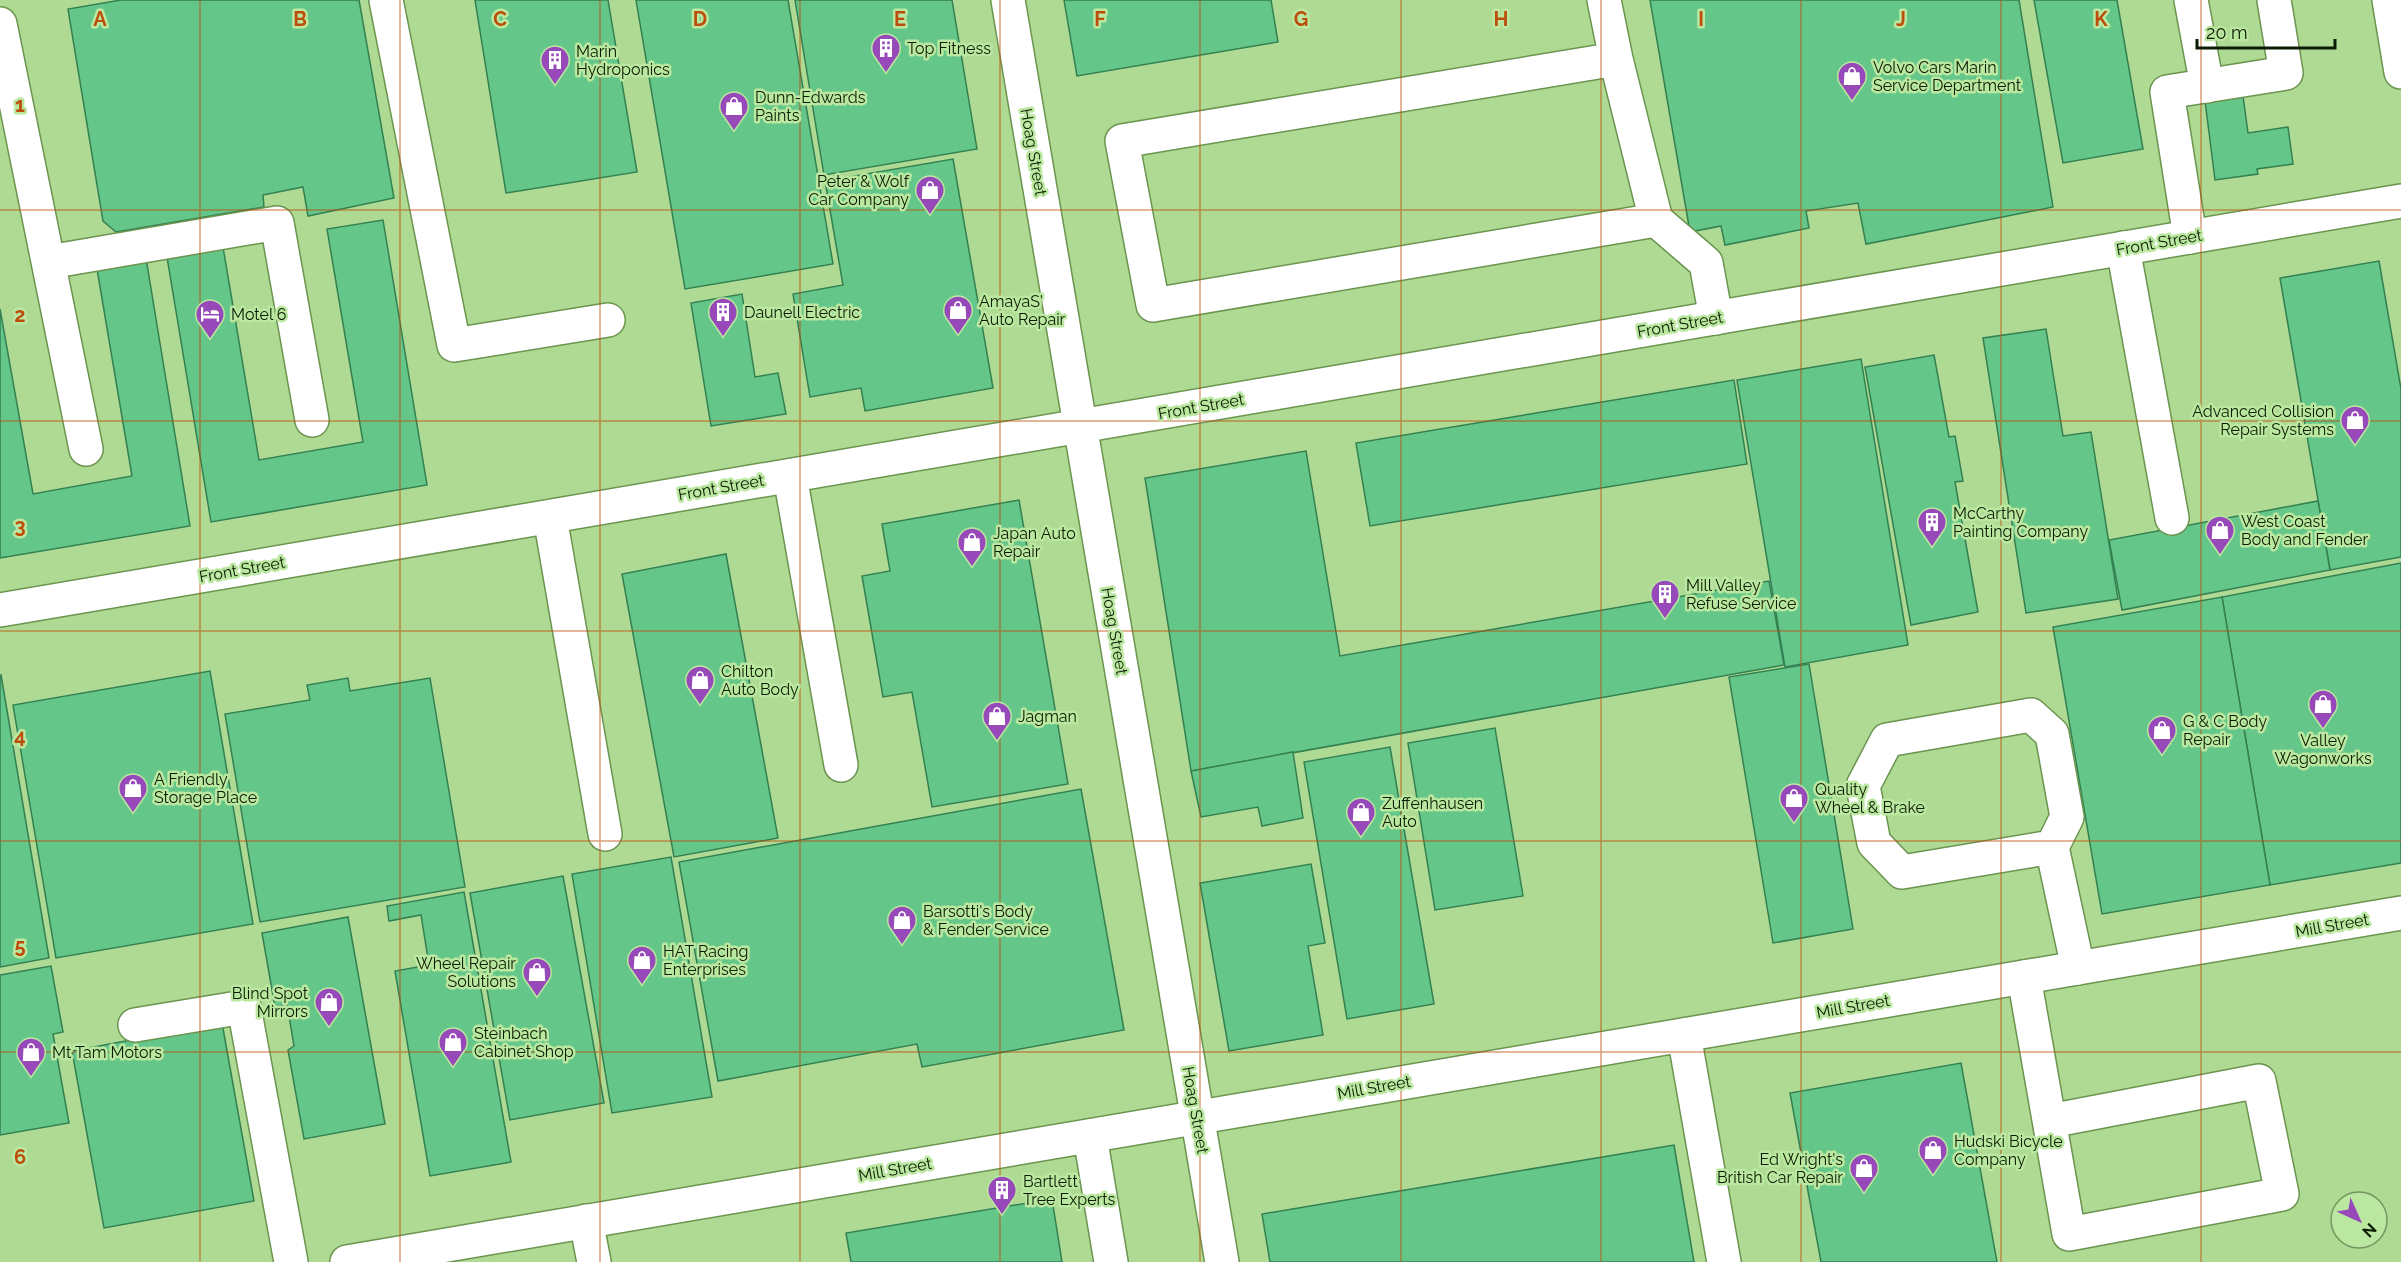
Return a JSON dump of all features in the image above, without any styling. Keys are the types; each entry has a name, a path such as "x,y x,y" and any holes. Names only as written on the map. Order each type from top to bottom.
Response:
{"street":[{"path":"386,0 454,345 608,320"},
{"name":"Hoag Street","path":"1008,0 1221,1262"},
{"path":"1604,0 1616,59 1656,220 1706,263 1716,318"},
{"path":"2192,0 2206,86"},
{"path":"2190,237 2167,93 2286,74 2274,0"},
{"path":"2389,0 2401,72"},
{"path":"0,24 86,449"},
{"path":"1616,59 1122,141 1153,305 1656,220"},
{"name":"Front Street","path":"0,610 2401,201"},
{"path":"49,262 277,222 312,420"},
{"path":"2123,248 2172,518"},
{"path":"790,476 841,765"},
{"path":"550,517 605,834"},
{"path":"2052,847 1902,872 1874,843 1863,786 1887,740 2031,715 2052,734 2067,817 2052,847 2078,969"},
{"name":"Mill Street","path":"346,1262 2401,913"},
{"path":"2024,977 2069,1234 2282,1194 2259,1081 2050,1121"},
{"path":"135,1025 244,1007 291,1262"},
{"path":"1684,1035 1724,1262"},
{"path":"1090,1136 1111,1262"},
{"path":"586,1221 594,1262"}],"building":[{"path":"121,0 359,0 394,198 308,216 303,187 263,195 264,207 116,232 103,221 68,9"},
{"name":"Marin Hydroponics","path":"475,0 608,0 637,172 506,193"},
{"name":"Dunn-Edwards Paints","path":"636,0 788,0 833,264 685,289"},
{"name":"Top Fitness","path":"795,0 952,0 977,149 824,175"},
{"path":"1064,0 1271,0 1278,42 1077,76"},
{"name":"Volvo Cars Marin Service Department","path":"1650,0 2019,0 2053,207 1866,244 1858,203 1806,211 1809,228 1725,245 1721,226 1690,232"},
{"path":"2034,0 2117,0 2143,149 2063,163"},
{"path":"2243,96 2248,133 2288,127 2293,164 2257,169 2258,174 2215,180 2205,101"},
{"path":"953,159 993,388 865,411 861,388 810,397 793,294 843,285 825,181"},
{"name":"Motel 6","path":"383,220 427,485 211,522 167,257 223,247 259,460 363,442 327,229"},
{"path":"146,258 190,526 0,558 0,309 33,494 132,476 97,269"},
{"name":"Advanced Collision Repair Systems","path":"2379,261 2401,389 2401,557 2330,570 2280,278"},
{"name":"Daunell Electric","path":"742,294 755,377 778,373 786,414 711,426 691,303"},
{"path":"2046,329 2063,436 2091,432 2118,599 2026,613 1983,338"},
{"name":"McCarthy Painting Company","path":"1934,355 1949,437 1955,436 1963,481 1955,482 1978,612 1911,625 1865,367"},
{"name":"Mill Valley Refuse Service","path":"1861,359 1908,645 1785,667 1737,380"},
{"path":"1734,380 1747,464 1370,526 1356,443"},
{"name":"Mill Valley Refuse Service","path":"1306,451 1340,656 1769,581 1784,665 1191,771 1145,478"},
{"path":"1019,500 1068,784 932,807 912,692 883,697 862,576 890,571 882,524"},
{"name":"West Coast Body and Fender","path":"2318,501 2330,570 2122,610 2109,540"},
{"name":"Chilton Auto Body","path":"726,554 778,838 674,857 622,574"},
{"name":"Valley Wagonworks","path":"2401,563 2401,863 2270,885 2222,597"},
{"name":"G & C Body Repair","path":"2222,597 2270,885 2102,914 2053,627"},
{"name":"Quality Wheel & Brake","path":"1809,664 1853,929 1773,943 1729,677"},
{"name":"A Friendly Storage Place","path":"210,671 253,924 56,958 13,705"},
{"path":"0,676 49,958 0,967"},
{"path":"348,678 350,691 430,678 465,887 260,922 225,714 310,700 307,685"},
{"path":"1495,728 1523,896 1435,910 1408,743"},
{"name":"Zuffenhausen Auto","path":"1390,747 1434,1004 1347,1019 1304,762"},
{"path":"1293,752 1303,818 1262,826 1258,807 1201,817 1191,771"},
{"name":"Barsotti's Body & Fender Service","path":"1081,789 1124,1030 922,1067 917,1044 718,1081 679,862"},
{"name":"HAT Racing Enterprises","path":"671,857 712,1097 612,1113 572,874"},
{"path":"1311,864 1325,943 1308,946 1323,1035 1229,1051 1200,883"},
{"name":"Wheel Repair Solutions","path":"563,876 604,1103 510,1120 470,893"},
{"name":"Steinbach Cabinet Shop","path":"464,892 511,1162 430,1176 395,971 429,965 421,915 389,921 387,906"},
{"name":"Blind Spot Mirrors","path":"348,917 385,1124 304,1139 288,1050 294,1046 287,1004 275,1007 262,933"},
{"name":"Mt Tam Motors","path":"51,966 63,1032 53,1034 69,1123 0,1135 0,975"},
{"path":"222,1023 254,1201 104,1228 72,1051"},
{"path":"1961,1063 1997,1262 1821,1262 1790,1093"},
{"path":"1674,1145 1694,1262 1270,1262 1262,1214"},
{"name":"Bartlett Tree Experts","path":"1052,1199 1062,1262 851,1262 846,1233"}],"place":[{"name":"Top Fitness","path":"886,74"},
{"name":"Marin Hydroponics","path":"555,86"},
{"name":"Volvo Cars Marin Service Department","path":"1852,102"},
{"name":"Dunn-Edwards Paints","path":"734,132"},
{"name":"Peter & Wolf Car Company","path":"930,216"},
{"name":"AmayaS' Auto Repair","path":"958,336"},
{"name":"Daunell Electric","path":"723,338"},
{"name":"Motel 6","path":"210,340"},
{"name":"Advanced Collision Repair Systems","path":"2355,446"},
{"name":"McCarthy Painting Company","path":"1932,548"},
{"name":"West Coast Body and Fender","path":"2220,556"},
{"name":"Japan Auto Repair","path":"972,568"},
{"name":"Mill Valley Refuse Service","path":"1665,620"},
{"name":"Chilton Auto Body","path":"700,706"},
{"name":"Valley Wagonworks","path":"2323,730"},
{"name":"Jagman","path":"997,742"},
{"name":"G & C Body Repair","path":"2162,756"},
{"name":"A Friendly Storage Place","path":"133,814"},
{"name":"Quality Wheel & Brake","path":"1794,824"},
{"name":"Zuffenhausen Auto","path":"1361,838"},
{"name":"Barsotti's Body & Fender Service","path":"902,946"},
{"name":"HAT Racing Enterprises","path":"642,986"},
{"name":"Wheel Repair Solutions","path":"537,998"},
{"name":"Blind Spot Mirrors","path":"329,1028"},
{"name":"Steinbach Cabinet Shop","path":"453,1068"},
{"name":"Mt Tam Motors","path":"31,1078"},
{"name":"Hudski Bicycle Company","path":"1933,1176"},
{"name":"Ed Wright's British Car Repair","path":"1864,1194"},
{"name":"Bartlett Tree Experts","path":"1002,1216"}]}
